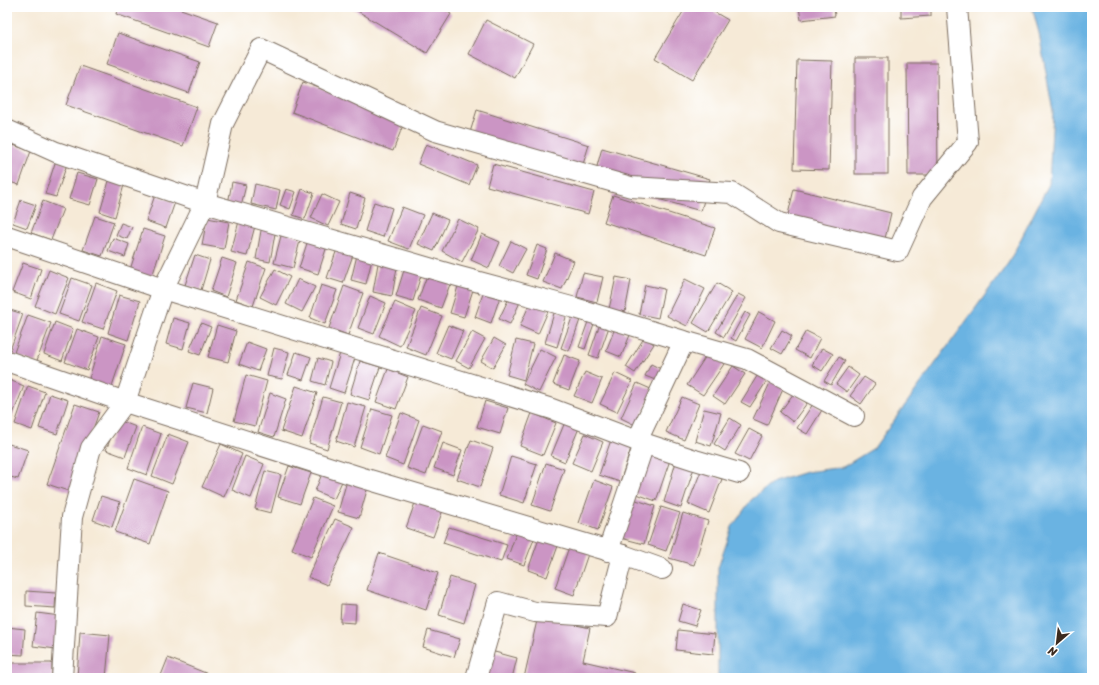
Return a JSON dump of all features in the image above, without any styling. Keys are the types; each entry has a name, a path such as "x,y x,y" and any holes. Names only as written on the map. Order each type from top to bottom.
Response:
{"street":[{"path":"62,678 72,517 91,448 125,402 163,289 205,203 223,124 261,49 434,131 630,187 732,193 779,223 898,251 922,198 968,142 957,7"},
{"path":"7,130 56,152 205,203 457,276 575,308 746,359 854,416"},
{"path":"7,236 163,289 552,408 641,442 739,473"},
{"path":"476,678 498,602 535,612 607,617 616,553 641,442 684,341"},
{"path":"7,361 125,402 363,478 616,553 662,569"}],"water":[{"path":"1032,7 1092,7 1092,678 718,678 718,568 732,527 751,500 774,482 806,472 843,467 874,448 1009,262 1049,184 1053,112 1039,33"}],"building":[{"path":"118,7 175,7 218,22 209,47 116,14"},
{"path":"351,7 440,7 451,14 427,53"},
{"path":"686,7 706,7 728,20 692,80 655,58"},
{"path":"799,7 834,7 835,16 801,20"},
{"path":"901,7 931,7 931,16 901,18"},
{"path":"486,20 533,44 515,78 469,54"},
{"path":"118,33 200,62 189,93 107,64"},
{"path":"855,58 888,58 888,174 855,174"},
{"path":"797,60 832,61 829,170 794,169"},
{"path":"907,63 937,63 938,175 908,175"},
{"path":"80,66 197,107 183,146 66,105"},
{"path":"303,82 405,120 393,151 292,112"},
{"path":"477,110 589,145 579,177 467,142"},
{"path":"426,144 477,165 469,185 418,164"},
{"path":"13,145 31,151 19,185 7,181 7,162"},
{"path":"602,148 710,179 701,211 593,181"},
{"path":"56,160 67,164 56,197 45,194"},
{"path":"493,164 594,192 588,214 487,186"},
{"path":"77,173 98,179 90,205 69,199"},
{"path":"109,181 124,185 115,217 100,212"},
{"path":"232,182 246,185 241,206 228,204"},
{"path":"255,184 280,190 276,210 251,204"},
{"path":"286,189 296,192 290,209 280,205"},
{"path":"302,189 314,193 305,219 293,215"},
{"path":"794,189 891,213 884,243 787,219"},
{"path":"350,193 365,198 356,229 341,224"},
{"path":"322,194 339,202 328,226 311,218"},
{"path":"155,195 175,202 166,228 146,221"},
{"path":"613,195 715,228 706,255 604,222"},
{"path":"21,200 36,205 27,228 13,223"},
{"path":"43,201 63,209 51,240 31,233"},
{"path":"374,202 392,208 383,237 365,231"},
{"path":"402,207 423,215 409,249 388,241"},
{"path":"432,213 448,220 434,251 418,244"},
{"path":"95,216 114,222 102,256 83,250"},
{"path":"207,218 229,222 224,249 202,245"},
{"path":"458,219 479,229 462,262 442,251"},
{"path":"239,221 255,226 247,256 231,252"},
{"path":"121,223 132,227 127,239 116,235"},
{"path":"262,225 276,228 270,262 256,259"},
{"path":"143,229 165,236 151,280 129,273"},
{"path":"282,232 301,237 293,268 274,263"},
{"path":"482,234 500,242 489,268 471,260"},
{"path":"309,237 328,243 318,274 299,268"},
{"path":"113,238 129,244 125,257 108,251"},
{"path":"511,241 526,249 513,273 499,266"},
{"path":"537,245 547,249 537,279 526,275"},
{"path":"337,249 353,255 343,283 327,278"},
{"path":"358,251 373,255 366,284 351,280"},
{"path":"555,253 574,261 562,289 543,282"},
{"path":"195,255 210,260 201,290 185,285"},
{"path":"222,258 237,263 226,297 211,291"},
{"path":"379,258 398,262 392,296 373,292"},
{"path":"249,262 266,268 253,306 236,300"},
{"path":"23,263 41,269 31,299 12,292"},
{"path":"405,267 422,272 413,301 396,296"},
{"path":"275,269 290,277 276,305 260,297"},
{"path":"49,270 69,278 55,314 35,306"},
{"path":"429,270 452,279 441,308 418,300"},
{"path":"583,273 603,277 597,302 577,297"},
{"path":"616,277 631,280 625,312 609,309"},
{"path":"72,278 92,285 79,321 59,314"},
{"path":"298,279 315,287 302,312 286,304"},
{"path":"685,279 705,289 687,326 667,316"},
{"path":"96,283 117,291 103,329 82,322"},
{"path":"459,283 474,287 464,317 450,313"},
{"path":"717,283 732,292 708,332 693,323"},
{"path":"321,285 337,290 325,324 310,318"},
{"path":"645,285 664,289 658,318 639,314"},
{"path":"344,286 363,293 348,335 329,328"},
{"path":"485,288 501,294 491,323 475,317"},
{"path":"738,294 746,298 724,337 716,332"},
{"path":"119,295 140,301 128,340 108,333"},
{"path":"370,296 386,303 374,334 358,328"},
{"path":"510,296 521,300 510,324 499,319"},
{"path":"531,301 549,309 538,334 520,326"},
{"path":"395,302 416,311 400,346 379,336"},
{"path":"421,308 442,316 426,355 406,347"},
{"path":"7,309 23,314 9,353 7,352"},
{"path":"555,310 567,314 557,347 545,343"},
{"path":"745,312 750,315 736,341 731,338"},
{"path":"759,312 775,321 762,348 745,339"},
{"path":"28,315 51,323 36,363 13,355"},
{"path":"573,315 581,317 569,351 561,348"},
{"path":"173,318 190,323 183,349 166,344"},
{"path":"589,319 595,321 585,349 579,347"},
{"path":"601,321 610,324 598,358 589,355"},
{"path":"55,322 73,329 62,361 44,354"},
{"path":"201,323 211,327 200,355 189,351"},
{"path":"217,325 236,331 228,362 208,357"},
{"path":"448,325 463,331 451,359 436,353"},
{"path":"615,328 630,335 621,357 606,351"},
{"path":"77,329 99,337 87,370 65,362"},
{"path":"782,330 792,336 782,354 771,348"},
{"path":"806,331 820,338 810,358 795,350"},
{"path":"472,332 485,339 469,368 456,361"},
{"path":"102,336 126,344 110,392 87,385"},
{"path":"494,338 506,345 493,368 481,361"},
{"path":"644,338 654,344 635,373 626,367"},
{"path":"516,340 533,344 524,380 507,375"},
{"path":"247,342 266,349 258,371 239,364"},
{"path":"274,348 289,352 282,379 267,376"},
{"path":"822,348 833,354 822,371 812,365"},
{"path":"540,349 556,357 539,392 523,384"},
{"path":"296,352 311,357 303,380 288,375"},
{"path":"340,353 355,358 344,393 329,388"},
{"path":"708,353 724,364 703,395 687,385"},
{"path":"564,355 580,361 569,390 553,384"},
{"path":"839,357 845,361 831,385 824,381"},
{"path":"318,358 331,362 325,385 312,381"},
{"path":"360,361 380,367 369,400 350,394"},
{"path":"651,364 663,370 658,381 645,376"},
{"path":"733,366 745,374 725,404 713,396"},
{"path":"848,367 859,375 847,392 836,384"},
{"path":"388,369 408,377 396,409 376,402"},
{"path":"585,372 602,379 592,403 574,396"},
{"path":"615,373 632,381 617,412 600,404"},
{"path":"759,373 768,379 750,407 741,402"},
{"path":"246,375 267,381 255,426 234,421"},
{"path":"864,377 875,384 861,404 850,396"},
{"path":"7,379 24,386 10,422 7,421"},
{"path":"771,381 784,387 767,425 753,419"},
{"path":"193,383 213,388 207,413 186,408"},
{"path":"637,383 653,390 637,426 621,418"},
{"path":"28,386 45,392 32,430 15,424"},
{"path":"296,386 317,393 302,438 281,431"},
{"path":"270,393 286,399 274,437 258,432"},
{"path":"794,393 807,403 793,422 780,412"},
{"path":"50,394 68,400 57,434 39,428"},
{"path":"323,397 341,402 327,449 309,443"},
{"path":"682,397 699,404 684,440 666,432"},
{"path":"485,401 508,408 500,434 477,427"},
{"path":"347,402 366,407 354,447 336,441"},
{"path":"75,404 99,412 71,492 47,484"},
{"path":"813,404 822,410 807,434 797,428"},
{"path":"372,409 392,415 379,454 360,447"},
{"path":"704,409 721,413 711,446 695,441"},
{"path":"401,413 419,420 403,465 385,458"},
{"path":"532,413 556,423 543,455 520,446"},
{"path":"730,418 741,425 725,451 714,444"},
{"path":"118,420 136,427 125,457 106,450"},
{"path":"565,422 579,428 565,462 551,456"},
{"path":"423,424 442,431 426,475 407,468"},
{"path":"142,427 161,434 147,475 128,468"},
{"path":"749,429 762,436 749,461 735,454"},
{"path":"168,434 189,442 172,484 152,476"},
{"path":"585,434 603,442 591,471 572,463"},
{"path":"612,437 632,445 620,482 599,475"},
{"path":"471,440 493,448 480,487 457,479"},
{"path":"443,443 462,450 453,475 434,468"},
{"path":"9,444 28,450 18,479 7,476 7,449"},
{"path":"221,444 242,454 224,497 202,487"},
{"path":"648,453 670,460 656,501 634,493"},
{"path":"245,456 264,464 251,498 232,490"},
{"path":"511,456 537,464 524,503 499,495"},
{"path":"676,462 694,468 681,508 664,502"},
{"path":"546,463 564,469 550,511 532,505"},
{"path":"289,466 311,473 300,504 278,497"},
{"path":"324,469 344,477 334,499 315,491"},
{"path":"265,471 281,475 271,513 255,509"},
{"path":"701,471 722,479 709,513 688,504"},
{"path":"348,477 369,483 359,518 338,512"},
{"path":"134,479 168,491 150,544 115,532"},
{"path":"594,480 613,487 598,530 579,523"},
{"path":"101,496 120,502 112,527 93,520"},
{"path":"313,498 333,506 311,557 292,549"},
{"path":"633,499 655,506 644,544 621,538"},
{"path":"416,500 443,510 433,537 406,528"},
{"path":"661,507 680,513 666,551 648,545"},
{"path":"683,513 708,521 694,565 669,558"},
{"path":"335,519 354,527 327,585 308,577"},
{"path":"449,527 507,545 501,562 443,543"},
{"path":"518,528 536,534 524,565 507,559"},
{"path":"540,536 559,543 547,577 528,570"},
{"path":"570,544 589,551 574,595 555,588"},
{"path":"379,553 438,573 426,610 367,590"},
{"path":"450,577 475,585 464,623 439,615"},
{"path":"26,591 56,593 55,608 26,606"},
{"path":"341,604 356,605 355,623 340,622"},
{"path":"683,604 701,610 695,626 678,621"},
{"path":"37,613 60,616 56,649 33,646"},
{"path":"538,616 590,628 583,661 635,673 633,678 524,678"},
{"path":"7,627 25,629 23,655 7,654"},
{"path":"428,630 460,639 454,657 423,647"},
{"path":"678,630 715,634 713,654 676,650"},
{"path":"80,632 110,635 106,678 77,678"},
{"path":"491,651 517,658 512,678 484,678"},
{"path":"168,658 213,676 212,678 160,678"},
{"path":"7,663 52,663 52,678 7,678"}]}
